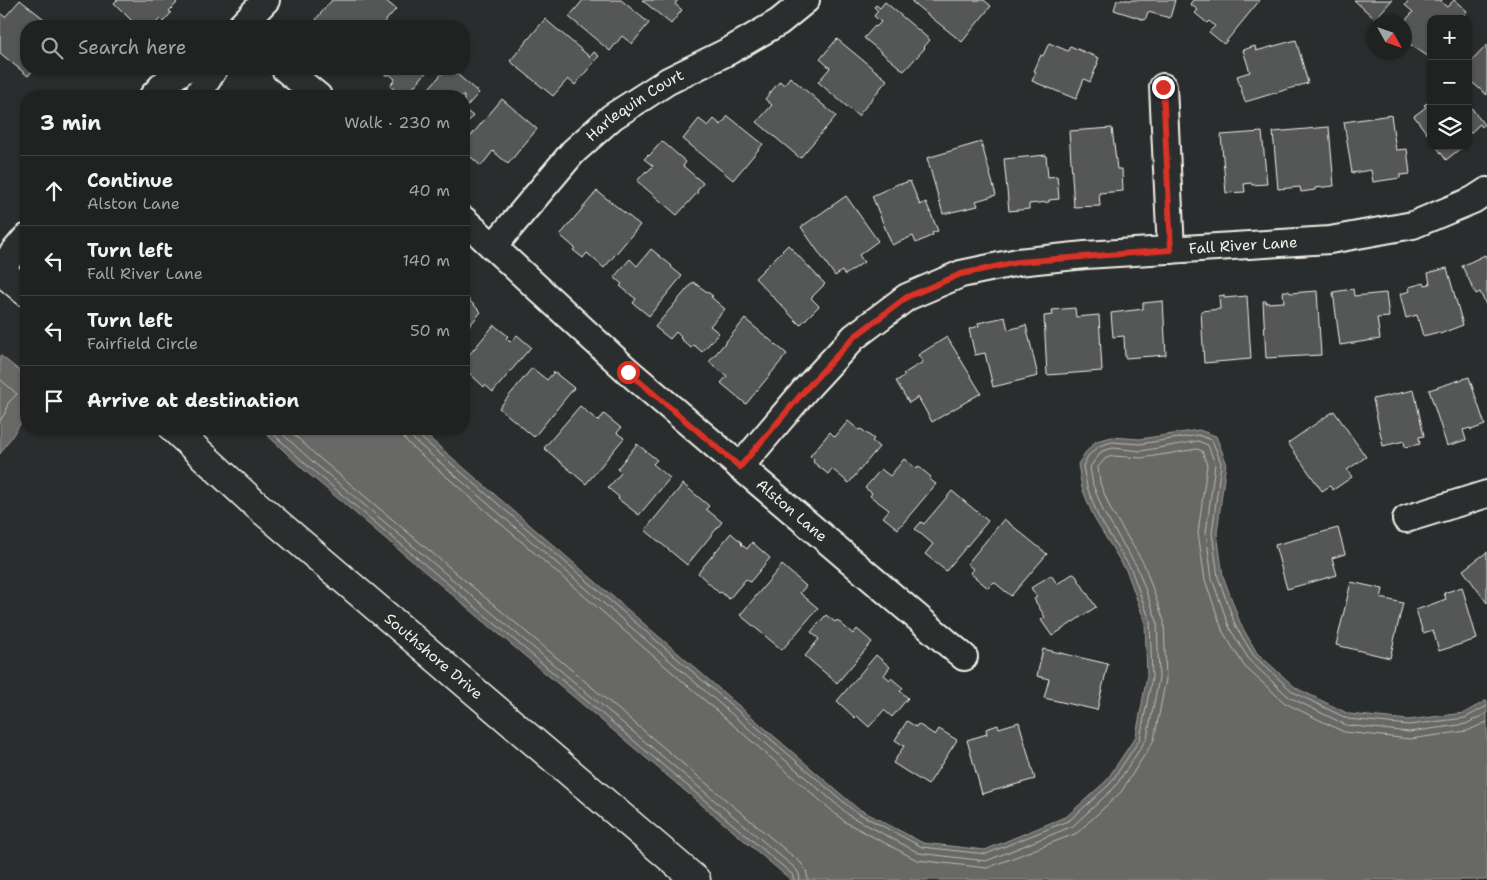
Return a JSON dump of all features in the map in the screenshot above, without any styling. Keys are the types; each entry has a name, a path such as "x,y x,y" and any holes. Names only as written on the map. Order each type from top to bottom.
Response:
{"street":[{"path":"247,20 266,0"},
{"name":"Harlequin Court","path":"493,247 573,152 612,116 668,80 730,51 779,22 806,0"},
{"path":"158,90 177,75"},
{"path":"201,90 210,75"},
{"path":"292,75 311,90"},
{"path":"1163,87 1171,250"},
{"name":"Fall River Lane","path":"740,467 805,390 854,337 907,297 961,274 1018,262 1330,240 1413,225 1473,200 1487,191"},
{"name":"Alston Lane","path":"470,226 628,372 964,657"},
{"path":"20,245 0,269 20,285"},
{"name":"Southshore Drive","path":"180,435 254,503 696,880"},
{"path":"1406,519 1487,494"}],"water":[{"path":"0,355 20,371 20,424 0,454"},
{"path":"1199,430 1216,436 1226,462 1217,533 1223,576 1241,625 1257,653 1296,688 1349,714 1408,720 1464,713 1487,700 1487,880 791,880 304,470 267,435 426,435 857,808 923,843 985,850 1067,816 1106,781 1136,736 1147,676 1145,622 1127,572 1094,518 1082,488 1078,464 1096,441 1112,437 1140,439"}],"building":[{"path":"20,0 45,20 20,20 20,69 0,53 0,13 5,17"},
{"path":"117,0 174,0 177,3 169,11 171,13 165,20 131,20 114,3"},
{"path":"332,0 385,0 396,9 386,20 316,19"},
{"path":"583,0 621,0 649,23 632,44 622,36 610,51 569,17"},
{"path":"642,0 678,0 675,4 682,10 671,24"},
{"path":"913,0 984,0 991,6 962,42 912,2"},
{"path":"1117,0 1175,0 1170,18 1148,12 1145,20 1114,10"},
{"path":"1193,0 1260,0 1224,44 1209,32 1215,26 1209,21 1207,23 1195,13 1198,10 1190,4"},
{"path":"1354,0 1392,0 1379,15 1371,15"},
{"path":"1409,0 1442,0 1441,2 1447,7 1454,0 1467,11 1464,15 1427,15 1427,56 1412,46 1412,15 1410,15 1413,12 1405,5"},
{"path":"885,2 930,40 904,71 864,38 881,22 874,16 878,11 874,7 876,5 880,8"},
{"path":"545,19 590,57 594,52 599,56 575,85 568,79 553,96 510,61"},
{"path":"837,39 887,80 858,116 818,82 830,68 820,59"},
{"path":"1296,40 1308,83 1245,102 1237,76 1250,72 1243,50 1255,46 1256,51"},
{"path":"1049,43 1068,51 1070,46 1099,58 1090,82 1084,79 1076,99 1032,81 1041,55 1043,56"},
{"path":"1487,45 1487,95 1472,82 1472,61"},
{"path":"390,75 424,75 411,90 395,90 390,86 395,79"},
{"path":"441,75 458,75 479,93 470,103 470,90 427,90"},
{"path":"790,77 836,116 800,158 757,122 772,105 765,99 780,81 784,85"},
{"path":"502,99 537,129 508,164 493,151 481,166 470,156 470,137"},
{"path":"1427,103 1427,134 1414,116 1426,107 1424,105"},
{"path":"1472,108 1484,125 1482,127 1480,124 1472,131"},
{"path":"1391,115 1396,150 1407,149 1410,174 1400,175 1400,178 1373,182 1371,170 1352,173 1344,122"},
{"path":"728,116 763,144 733,180 683,139 699,119 708,126 714,119 721,125"},
{"path":"1329,127 1334,186 1301,192 1300,187 1278,189 1273,132"},
{"path":"1112,128 1117,169 1122,169 1123,191 1099,193 1100,206 1074,207 1069,131"},
{"path":"1262,132 1267,184 1244,184 1245,192 1226,193 1221,135"},
{"path":"662,141 686,162 683,166 703,183 698,192 677,215 637,181 653,166 644,159"},
{"path":"981,142 996,195 976,201 978,206 943,214 927,158"},
{"path":"1439,150 1458,150 1446,160"},
{"path":"1046,155 1048,177 1057,176 1059,199 1029,204 1029,209 1009,211 1004,159"},
{"path":"910,181 920,205 926,202 938,231 916,243 913,236 892,245 872,196 900,183"},
{"path":"597,191 640,225 604,268 587,253 583,258 560,235"},
{"path":"846,196 878,241 859,255 864,262 845,275 842,271 835,276 801,227"},
{"path":"788,245 825,284 811,298 819,306 800,325 755,278"},
{"path":"651,249 682,276 649,316 633,303 636,299 620,286 622,284 614,277 630,259 637,266"},
{"path":"1485,255 1487,259 1487,307 1480,292 1476,294 1462,266"},
{"path":"1447,268 1463,325 1440,334 1439,332 1423,336 1417,315 1406,318 1400,294 1410,291 1409,287 1424,283 1425,285 1430,284 1428,273"},
{"path":"693,282 713,296 711,297 725,309 710,326 719,333 702,352 694,345 691,348 676,332 670,339 655,327"},
{"path":"1353,289 1354,296 1386,293 1389,317 1377,318 1380,339 1340,345 1333,292"},
{"path":"1283,291 1289,291 1290,293 1317,291 1321,355 1266,358 1263,301 1267,301 1266,303 1284,302"},
{"path":"1224,295 1224,298 1247,296 1251,359 1204,363 1201,311 1220,309 1219,296"},
{"path":"470,301 481,312 470,325"},
{"path":"1163,301 1166,355 1125,358 1124,336 1113,337 1111,313 1143,309 1143,303"},
{"path":"1075,308 1076,317 1099,315 1102,371 1047,375 1044,316 1053,315 1052,310"},
{"path":"1005,317 1008,330 1026,325 1038,376 993,387 985,353 975,355 969,329 979,326 978,323"},
{"path":"745,319 787,354 746,404 721,383 727,376 709,362"},
{"path":"494,325 508,336 506,338 510,342 517,335 531,347 493,392 485,385 484,387 470,374 470,354"},
{"path":"947,337 981,393 932,422 918,397 909,403 896,381 905,376 903,374 923,362 918,355"},
{"path":"532,368 547,380 554,372 574,388 534,437 499,408"},
{"path":"1469,377 1485,425 1471,430 1470,428 1463,430 1466,440 1447,446 1429,390"},
{"path":"1414,390 1424,436 1419,437 1420,444 1405,447 1404,441 1383,446 1373,399"},
{"path":"580,406 598,421 604,414 621,428 617,433 624,438 586,484 544,448"},
{"path":"1334,411 1366,457 1347,470 1352,477 1333,490 1330,486 1322,491 1288,443"},
{"path":"848,421 874,439 872,441 879,447 849,483 832,469 828,474 813,462 814,460 810,456 830,432 835,437"},
{"path":"637,444 657,460 653,464 670,478 639,515 618,499 619,497 608,488 621,473 617,469"},
{"path":"904,459 917,469 918,466 936,484 898,529 883,517 889,510 870,496 872,493 865,488 881,469 890,476"},
{"path":"683,484 709,506 706,509 722,522 687,565 645,530"},
{"path":"952,491 988,521 946,571 925,554 933,544 915,529 921,522 924,524"},
{"path":"1004,519 1047,554 1011,596 994,582 988,588 970,573 973,569 967,564"},
{"path":"1338,528 1345,554 1332,558 1337,575 1287,589 1275,545"},
{"path":"731,533 747,549 752,542 770,558 750,582 746,579 729,599 721,592 719,593 698,573"},
{"path":"1487,552 1487,603 1463,570"},
{"path":"782,565 806,586 800,593 818,608 782,650 740,615"},
{"path":"1074,573 1096,607 1052,636 1041,620 1045,617 1034,599 1037,597 1031,588 1051,575 1057,584"},
{"path":"1351,582 1383,589 1381,598 1403,603 1390,658 1336,645"},
{"path":"1462,587 1477,639 1439,651 1433,630 1423,633 1416,610 1446,599 1444,593"},
{"path":"826,615 835,622 837,620 853,634 857,629 872,642 837,683 805,656 819,639 811,632"},
{"path":"1043,649 1108,664 1097,710 1044,698 1049,679 1037,676"},
{"path":"876,655 890,667 884,675 903,688 900,691 908,698 892,717 884,710 869,727 857,716 855,718 837,701"},
{"path":"907,721 916,727 918,724 935,735 939,729 957,740 928,785 893,763 904,746 895,740"},
{"path":"1019,722 1035,779 982,794 967,740 987,734 986,729 998,725 999,728"}],"route":[{"path":"628,372 740,467 805,390 854,337 907,297 961,274 1018,262 1085,255 1171,250 1163,87"}]}
